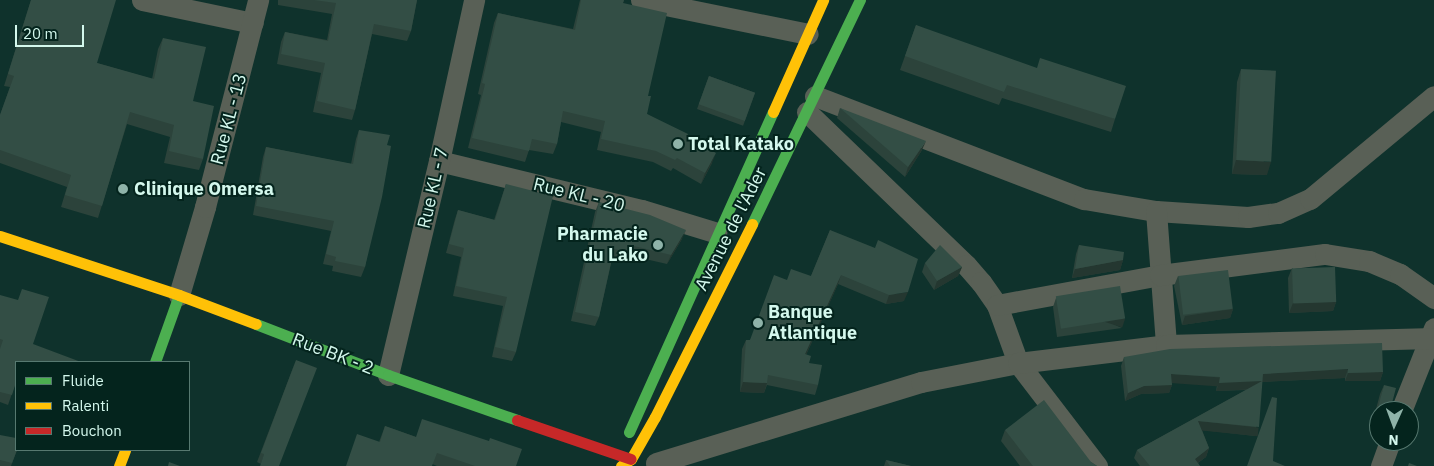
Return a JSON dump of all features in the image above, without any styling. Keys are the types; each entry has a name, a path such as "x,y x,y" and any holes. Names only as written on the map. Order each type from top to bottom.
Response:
{"main road":[{"name":"Avenue de l'Ader","path":"622,462 717,233 755,154 823,0"},
{"name":"Avenue de l'Ader","path":"622,462 655,417 742,246 860,0"},
{"name":"Rue BK - 2","path":"0,236 179,295 388,376 622,462"},
{"path":"155,361 179,295"},
{"path":"119,466 124,451"}],"street":[{"path":"142,0 253,23"},
{"name":"Rue KL - 13","path":"179,295 206,207 258,0"},
{"name":"Rue KL - 7","path":"388,376 439,161 474,0"},
{"path":"646,1 808,34"},
{"path":"811,104 1084,199 1156,211 1263,217 1296,207 1310,199 1434,96"},
{"path":"811,104 966,265 996,305 1018,364 1097,466"},
{"name":"Rue KL - 20","path":"439,161 642,210 717,233"},
{"path":"1156,211 1166,345"},
{"path":"996,305 1160,275 1325,254 1377,264 1400,274 1434,298"},
{"path":"661,464 921,382 1018,364 1166,345 1432,334 1405,401"},
{"path":"1380,466 1386,451"},
{"name":"Rue BK - 2","path":"622,462 661,464"}],"building":[{"path":"31,0 116,0 97,63 154,79 163,38 206,47 193,101 214,106 203,159 169,151 174,125 130,112 102,206 65,195 71,175 0,150 0,115 14,76 8,74"},
{"path":"314,0 417,0 411,31 374,24 355,110 317,101 325,63 281,54 285,32 328,41 336,3"},
{"path":"581,0 624,0 623,3 667,13 648,96 651,96 647,114 688,134 687,137 716,153 705,173 677,158 675,160 656,151 601,139 605,121 563,111 557,144 532,139 529,151 472,138 485,84 482,83 498,13 575,30"},
{"path":"916,25 1037,68 1040,58 1126,86 1115,119 1007,85 1004,92 905,56"},
{"path":"1241,69 1276,71 1271,162 1236,160"},
{"path":"709,76 755,93 745,121 699,104"},
{"path":"840,108 926,141 908,167"},
{"path":"359,130 390,135 387,145 391,146 382,197 365,267 335,261 336,257 326,254 334,221 256,206 266,147 353,164"},
{"path":"506,184 553,196 516,352 495,347 507,297 456,286 464,248 449,244 458,210 495,220"},
{"path":"599,202 650,215 686,230 671,255 634,246 633,253 614,249 599,317 575,312"},
{"path":"830,230 875,248 878,240 918,259 908,292 889,295 841,275 805,354 811,356 809,363 822,365 818,385 768,375 767,383 743,382 746,340 750,340 774,275 787,280 791,269 811,276"},
{"path":"940,245 962,267 937,281 925,263"},
{"path":"1079,245 1124,252 1123,260 1075,269"},
{"path":"1335,267 1336,302 1293,303 1292,269"},
{"path":"1228,270 1233,309 1183,315 1178,276"},
{"path":"1120,286 1125,319 1061,329 1056,296"},
{"path":"22,289 49,297 33,344 78,361 15,361 15,385 12,395 0,392 0,349 3,340 0,339 0,295 18,300"},
{"path":"1382,343 1383,372 1348,373 1348,369 1263,374 1259,427 1198,421 1209,448 1195,459 1200,466 1150,466 1137,450 1262,381 1219,383 1220,377 1171,374 1172,385 1144,386 1128,393 1124,357 1170,349"},
{"path":"296,360 317,368 279,466 260,466 264,454 261,453"},
{"path":"1384,385 1396,388 1393,401 1380,401"},
{"path":"1272,397 1277,398 1273,461 1285,466 1247,466"},
{"path":"1044,400 1091,462 1097,466 1033,466 1005,430"},
{"path":"422,419 489,441 490,438 522,449 516,466 475,466 437,453 432,466 346,466 357,434 380,442 385,426 416,437"},
{"path":"0,435 15,438 15,451 17,451 12,463 0,460"},
{"path":"886,460 911,466 890,466"},
{"path":"169,462 180,466 168,466"}],"traffic: fast":[{"path":"752,224 860,0"},
{"path":"629,432 773,112"},
{"path":"155,361 179,295"},
{"path":"256,324 388,375 517,420"}],"traffic: slow":[{"path":"773,112 823,0"},
{"path":"621,466 631,459 655,417 752,224"},
{"path":"0,236 179,295 256,324"},
{"path":"119,466 125,451"}],"traffic: jam":[{"path":"517,420 631,459"}],"place":[{"name":"Total Katako","path":"678,144"},
{"name":"Clinique Omersa","path":"123,189"},
{"name":"Pharmacie du Lako","path":"658,245"},
{"name":"Banque Atlantique","path":"758,323"}]}
